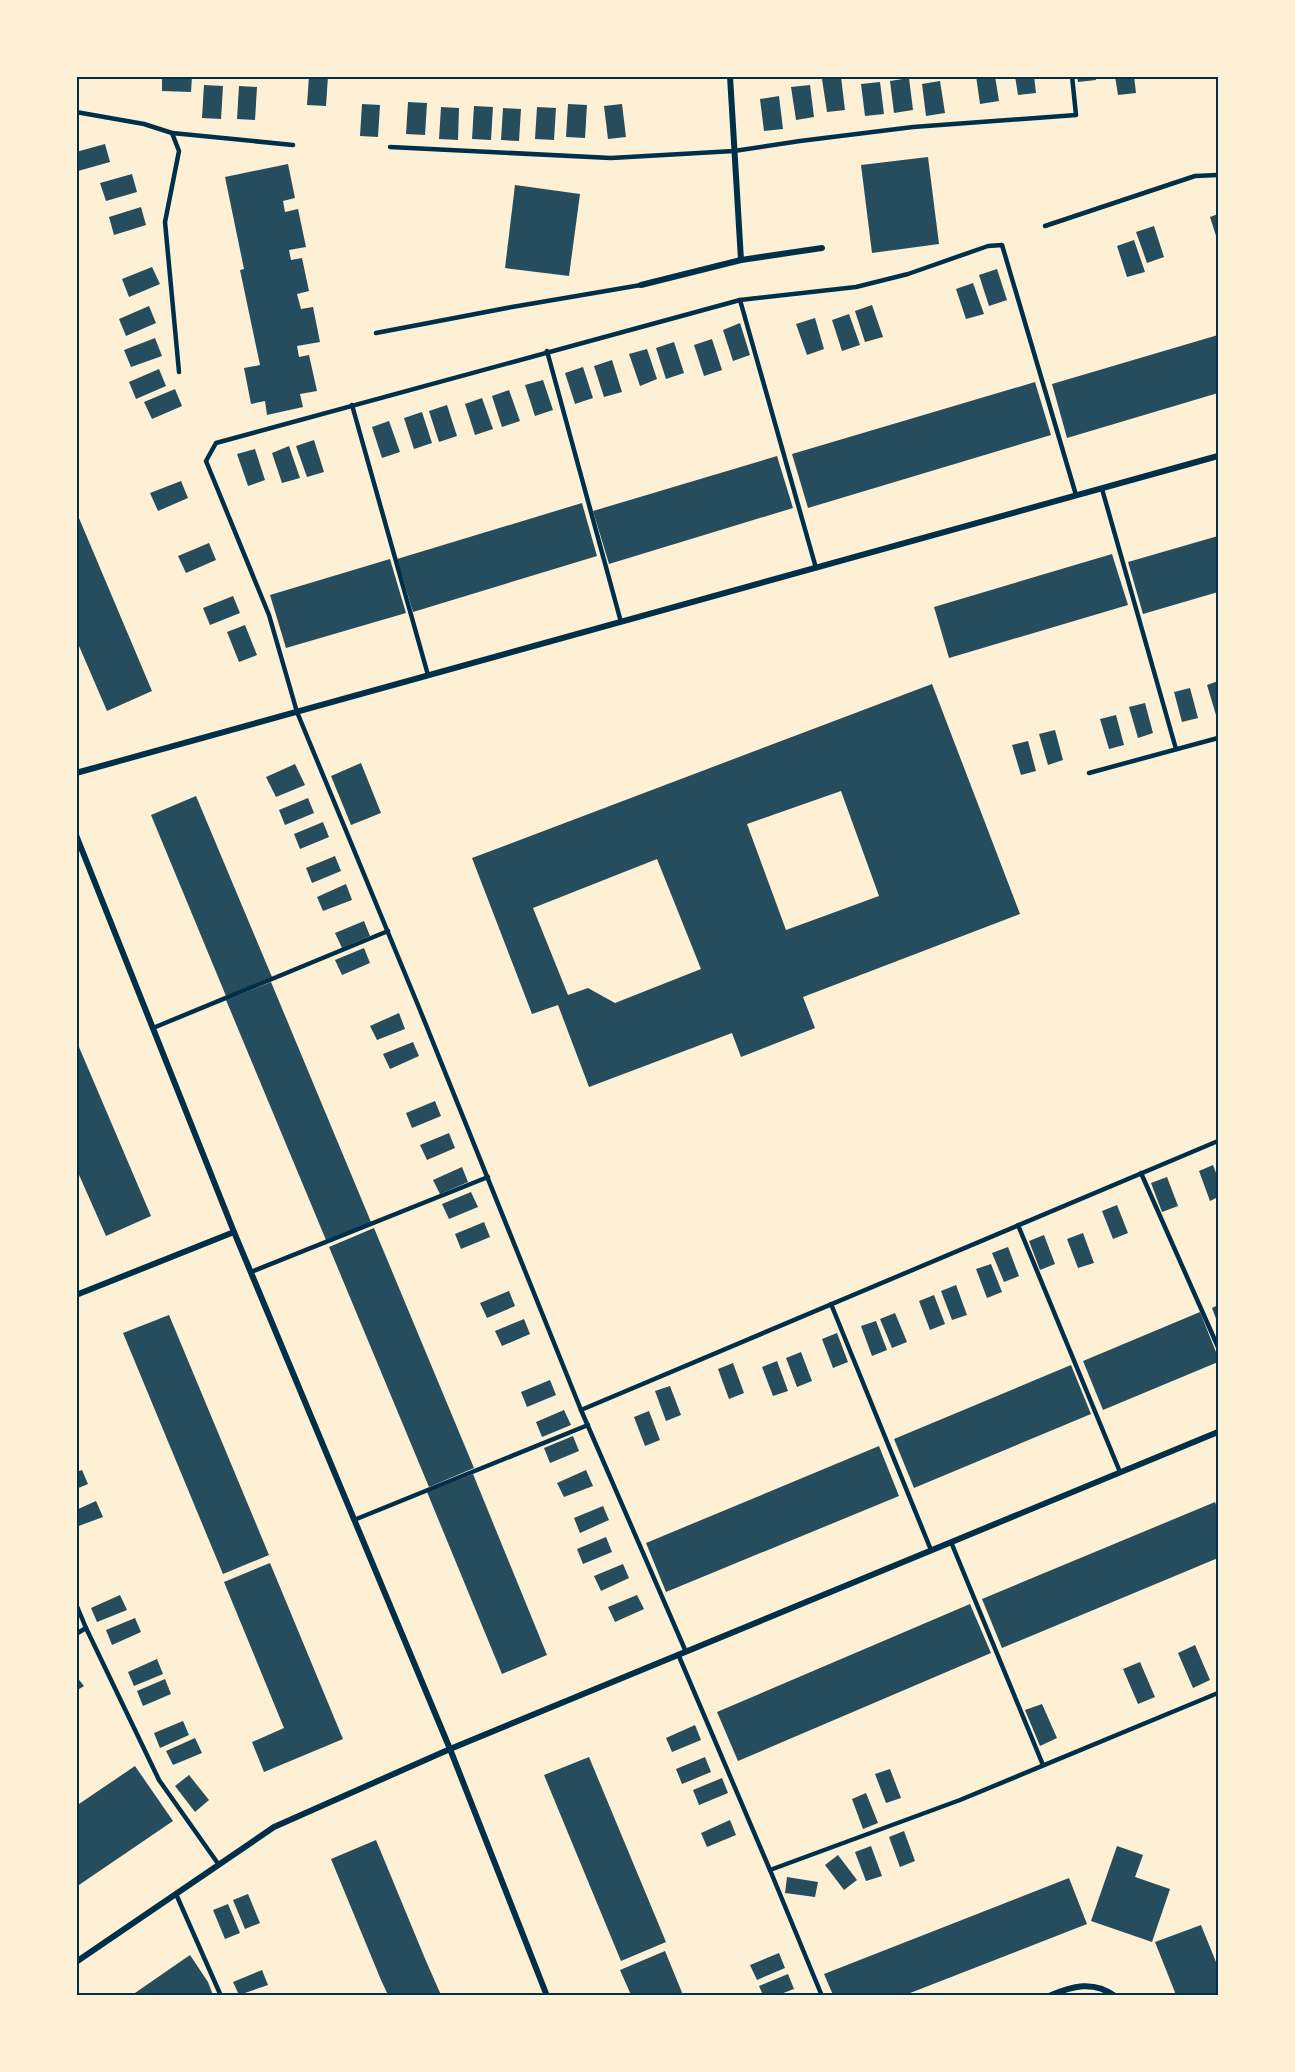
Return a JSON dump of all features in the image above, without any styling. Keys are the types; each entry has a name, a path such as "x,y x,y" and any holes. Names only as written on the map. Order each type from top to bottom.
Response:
{"street":[{"path":"730,76 741,260"},
{"path":"640,285 741,260 822,248"},
{"path":"76,773 1218,456"},
{"path":"76,835 234,1232 450,1749 546,1995"},
{"path":"76,1295 234,1232"},
{"path":"76,1962 274,1827 450,1749 1218,1432"},
{"path":"1049,1995 1082,1985 1102,1988 1115,1995"}],"lane":[{"path":"390,147 611,158 734,151 913,127 1076,115 1072,76"},
{"path":"76,112 144,124 172,133 293,145"},
{"path":"172,133 179,151 165,222 179,372"},
{"path":"1045,226 1195,176 1218,175"},
{"path":"686,1652 581,1410 297,712 269,615 206,461 216,443 547,351 740,300 856,287 908,274 988,246 1002,245 1076,495"},
{"path":"376,333 640,285"},
{"path":"740,300 816,568"},
{"path":"547,351 621,622"},
{"path":"352,405 428,675"},
{"path":"1102,489 1176,749"},
{"path":"1089,773 1218,738"},
{"path":"153,1028 388,931"},
{"path":"581,1410 1218,1141"},
{"path":"1141,1173 1218,1347"},
{"path":"251,1272 488,1178"},
{"path":"1018,1225 1120,1472"},
{"path":"831,1304 931,1550"},
{"path":"354,1520 588,1425"},
{"path":"951,1542 1042,1765"},
{"path":"76,1604 159,1779 219,1865"},
{"path":"76,1635 86,1628"},
{"path":"678,1654 822,1995"},
{"path":"770,1870 960,1800 1218,1693"},
{"path":"176,1894 220,1995"}],"building":[{"path":"162,76 192,76 191,92 162,91"},
{"path":"309,76 328,76 326,106 307,105"},
{"path":"976,76 995,76 999,101 980,104"},
{"path":"1015,76 1034,76 1036,93 1018,95"},
{"path":"1077,76 1095,76 1096,80 1078,82"},
{"path":"1115,76 1134,76 1136,93 1118,95"},
{"path":"841,77 845,110 827,112 822,79"},
{"path":"909,78 913,110 894,113 890,81"},
{"path":"940,81 945,113 926,116 922,84"},
{"path":"880,82 884,114 865,116 861,84"},
{"path":"204,85 223,86 221,119 202,118"},
{"path":"810,85 814,117 796,120 791,87"},
{"path":"239,86 257,87 255,120 237,119"},
{"path":"779,96 783,129 764,131 760,99"},
{"path":"408,102 427,103 425,135 406,134"},
{"path":"362,104 380,105 378,137 360,136"},
{"path":"568,104 587,105 585,138 566,137"},
{"path":"622,104 626,137 608,139 604,106"},
{"path":"474,106 493,107 491,140 472,139"},
{"path":"441,107 459,108 458,140 439,139"},
{"path":"537,107 556,108 554,140 535,139"},
{"path":"503,108 521,109 519,141 501,140"},
{"path":"105,144 110,162 78,171 76,152"},
{"path":"928,157 939,244 872,253 861,165"},
{"path":"288,164 295,198 283,201 285,212 298,209 306,247 289,250 291,260 302,258 309,291 297,294 301,309 313,307 320,342 297,346 299,357 309,355 317,391 300,394 303,407 267,415 265,401 251,404 244,368 260,365 240,270 244,269 225,177"},
{"path":"132,174 137,192 106,201 100,183"},
{"path":"515,185 580,194 569,276 505,268"},
{"path":"141,207 146,225 114,235 109,217"},
{"path":"1218,214 1218,242 1210,217"},
{"path":"1154,226 1164,257 1147,263 1136,232"},
{"path":"1134,240 1145,272 1127,277 1117,246"},
{"path":"152,267 160,284 129,297 122,279"},
{"path":"997,269 1007,300 989,306 979,275"},
{"path":"973,283 984,314 966,319 956,289"},
{"path":"872,305 883,337 865,342 855,311"},
{"path":"149,306 156,323 126,336 119,319"},
{"path":"849,314 860,345 842,351 832,320"},
{"path":"815,318 824,349 807,355 796,324"},
{"path":"740,323 750,355 733,361 723,330"},
{"path":"1218,335 1218,393 1067,438 1052,384"},
{"path":"155,338 162,356 131,367 124,350"},
{"path":"712,339 722,370 704,376 694,345"},
{"path":"674,342 684,373 666,379 656,348"},
{"path":"647,349 657,379 640,386 629,354"},
{"path":"612,360 622,392 604,397 594,366"},
{"path":"583,367 593,398 575,404 565,373"},
{"path":"159,369 166,386 136,399 129,382"},
{"path":"543,380 553,410 535,416 525,385"},
{"path":"1035,382 1051,435 808,508 792,454"},
{"path":"175,389 182,406 152,419 144,402"},
{"path":"509,390 520,421 502,427 492,396"},
{"path":"482,398 493,429 475,435 465,404"},
{"path":"447,405 457,436 439,442 429,411"},
{"path":"422,412 432,443 414,449 404,418"},
{"path":"389,421 400,452 382,458 372,427"},
{"path":"314,440 324,472 307,477 296,446"},
{"path":"289,446 300,478 282,483 272,453"},
{"path":"255,449 265,480 248,486 237,454"},
{"path":"777,456 793,508 609,564 593,511"},
{"path":"181,481 188,498 158,511 150,493"},
{"path":"582,503 597,556 413,612 397,559"},
{"path":"76,511 152,691 107,711 76,639"},
{"path":"1218,536 1218,592 1143,614 1128,562"},
{"path":"209,543 216,560 186,573 178,556"},
{"path":"1112,554 1128,605 949,658 934,607"},
{"path":"390,559 406,613 286,648 270,595"},
{"path":"233,596 240,613 210,625 203,608"},
{"path":"245,625 257,655 239,662 227,632"},
{"path":"1218,681 1218,714 1216,715 1207,685"},
{"path":"932,684 1020,914 803,997 815,1028 741,1057 732,1033 589,1087 558,1005 532,1014 472,858","holes":["841,791 879,896 786,930 747,824","657,859 701,969 615,1003 588,988 568,995 533,908"]},
{"path":"1190,688 1198,718 1182,722 1174,692"},
{"path":"1145,703 1153,733 1138,738 1129,707"},
{"path":"1116,715 1124,745 1109,749 1100,719"},
{"path":"1055,730 1063,760 1048,765 1039,734"},
{"path":"1028,741 1036,771 1021,775 1012,745"},
{"path":"361,763 381,813 351,825 331,776"},
{"path":"295,764 305,785 276,797 266,777"},
{"path":"196,796 272,977 226,996 151,815"},
{"path":"308,798 314,813 285,825 279,810"},
{"path":"323,822 329,837 300,849 294,834"},
{"path":"335,856 341,871 312,883 306,868"},
{"path":"346,884 352,900 323,911 317,897"},
{"path":"364,921 370,936 342,948 335,933"},
{"path":"364,948 370,963 342,975 335,960"},
{"path":"271,982 371,1222 326,1240 226,1000"},
{"path":"399,1013 405,1029 377,1040 370,1026"},
{"path":"76,1040 151,1216 106,1236 76,1168"},
{"path":"413,1042 419,1056 390,1069 383,1054"},
{"path":"435,1101 441,1116 412,1128 406,1113"},
{"path":"449,1133 455,1148 427,1160 420,1145"},
{"path":"1213,1165 1218,1178 1218,1197 1210,1201 1199,1171"},
{"path":"462,1167 468,1182 440,1194 433,1180"},
{"path":"1167,1177 1178,1206 1162,1212 1151,1183"},
{"path":"471,1192 478,1207 449,1219 442,1204"},
{"path":"1117,1205 1128,1233 1113,1239 1102,1211"},
{"path":"484,1222 490,1237 461,1249 455,1234"},
{"path":"374,1228 474,1468 429,1487 329,1247"},
{"path":"1083,1233 1094,1263 1078,1268 1067,1239"},
{"path":"1044,1235 1055,1264 1040,1270 1029,1241"},
{"path":"1008,1247 1019,1276 1004,1282 992,1253"},
{"path":"991,1264 1002,1292 987,1298 976,1269"},
{"path":"956,1285 967,1315 952,1320 941,1291"},
{"path":"509,1291 515,1306 487,1318 480,1303"},
{"path":"934,1295 945,1324 930,1330 919,1301"},
{"path":"1218,1305 1218,1324 1212,1308"},
{"path":"1200,1312 1218,1362 1103,1410 1083,1361"},
{"path":"895,1313 907,1342 892,1348 880,1319"},
{"path":"169,1315 269,1555 223,1574 123,1333"},
{"path":"524,1319 530,1334 502,1346 495,1331"},
{"path":"876,1321 887,1350 872,1356 861,1326"},
{"path":"837,1333 848,1362 833,1368 822,1339"},
{"path":"801,1352 812,1381 797,1387 786,1358"},
{"path":"777,1361 788,1391 773,1396 762,1367"},
{"path":"733,1363 744,1393 729,1399 718,1369"},
{"path":"1071,1365 1091,1414 914,1488 894,1439"},
{"path":"550,1380 556,1395 527,1407 521,1392"},
{"path":"670,1386 681,1415 666,1421 655,1391"},
{"path":"564,1410 571,1425 542,1437 536,1422"},
{"path":"649,1411 660,1440 645,1446 634,1417"},
{"path":"573,1436 579,1451 550,1463 544,1448"},
{"path":"879,1446 899,1496 666,1592 646,1543"},
{"path":"82,1470 88,1484 76,1489 76,1472"},
{"path":"586,1470 593,1486 564,1497 557,1483"},
{"path":"473,1474 547,1655 502,1674 427,1492"},
{"path":"96,1501 103,1517 76,1527 76,1510"},
{"path":"1215,1502 1218,1510 1218,1558 1002,1648 982,1599"},
{"path":"603,1506 609,1520 580,1533 574,1518"},
{"path":"606,1537 612,1552 583,1564 577,1549"},
{"path":"270,1563 343,1739 264,1772 252,1742 284,1728 224,1582"},
{"path":"623,1564 629,1578 601,1591 594,1576"},
{"path":"120,1595 127,1610 97,1622 91,1608"},
{"path":"637,1595 644,1609 615,1622 608,1607"},
{"path":"970,1604 991,1653 738,1761 717,1712"},
{"path":"135,1618 141,1632 112,1645 106,1630"},
{"path":"1195,1645 1210,1680 1193,1688 1178,1653"},
{"path":"157,1659 163,1674 134,1686 128,1672"},
{"path":"1140,1662 1155,1697 1138,1704 1123,1669"},
{"path":"76,1676 84,1686 76,1691"},
{"path":"165,1679 171,1694 143,1706 137,1691"},
{"path":"1042,1704 1057,1738 1040,1746 1025,1710"},
{"path":"183,1721 189,1735 160,1748 154,1733"},
{"path":"695,1725 701,1740 672,1752 666,1738"},
{"path":"195,1738 202,1753 173,1765 166,1751"},
{"path":"589,1757 666,1942 621,1961 544,1775"},
{"path":"705,1757 711,1772 682,1784 676,1769"},
{"path":"135,1766 173,1821 76,1887 76,1806"},
{"path":"890,1769 901,1798 886,1803 875,1774"},
{"path":"189,1775 209,1800 195,1812 175,1786"},
{"path":"722,1778 728,1793 699,1805 693,1790"},
{"path":"866,1793 878,1823 863,1829 852,1799"},
{"path":"730,1820 736,1835 707,1847 701,1833"},
{"path":"904,1831 915,1861 900,1867 889,1837"},
{"path":"376,1840 441,1995 388,1995 381,1980 331,1859"},
{"path":"871,1846 882,1876 866,1881 855,1852"},
{"path":"1117,1846 1143,1855 1135,1877 1170,1889 1152,1942 1091,1921"},
{"path":"838,1855 857,1880 844,1890 825,1865"},
{"path":"787,1877 818,1882 815,1897 785,1893"},
{"path":"1069,1878 1087,1924 905,1995 833,1995 824,1974"},
{"path":"248,1894 260,1923 245,1929 233,1900"},
{"path":"228,1904 240,1933 225,1939 213,1910"},
{"path":"1201,1925 1218,1967 1218,1995 1176,1995 1155,1942"},
{"path":"665,1951 683,1995 631,1995 620,1970"},
{"path":"779,1953 785,1968 757,1980 750,1965"},
{"path":"190,1955 208,1982 213,1995 132,1995"},
{"path":"262,1970 268,1985 239,1995 233,1982"},
{"path":"788,1974 794,1989 778,1995 763,1995 759,1986"}]}
